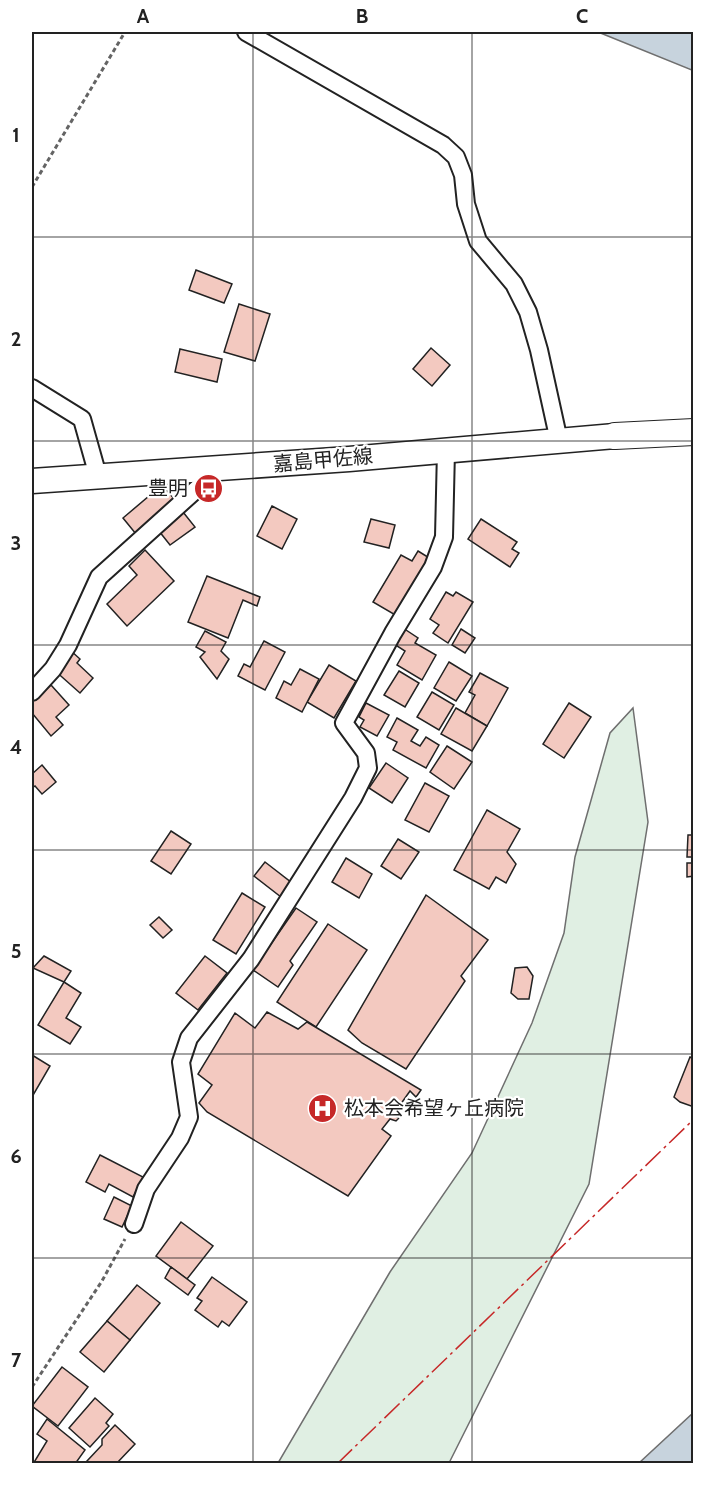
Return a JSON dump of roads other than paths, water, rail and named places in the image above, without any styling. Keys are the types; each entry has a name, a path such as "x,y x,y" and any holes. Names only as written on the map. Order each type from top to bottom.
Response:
{"main road":[{"path":"615,436 693,432"},
{"name":"嘉島甲佐線","path":"32,481 219,469 615,436"}],"street":[{"path":"246,32 443,145 456,158 463,175 466,204 478,241 514,284 528,312 539,350 559,441"},
{"path":"32,388 82,419 98,476"},
{"path":"134,1224 146,1189 180,1138 189,1116 181,1062 189,1038 251,959 353,798 368,768 366,753 344,723 393,633 433,567 444,537 446,450"},
{"path":"32,692 53,669 68,645 99,577 219,469"}],"place":[{"name":"豊明","path":"209,488"},
{"name":"松本会希望ヶ丘病院","path":"323,1108"}]}
